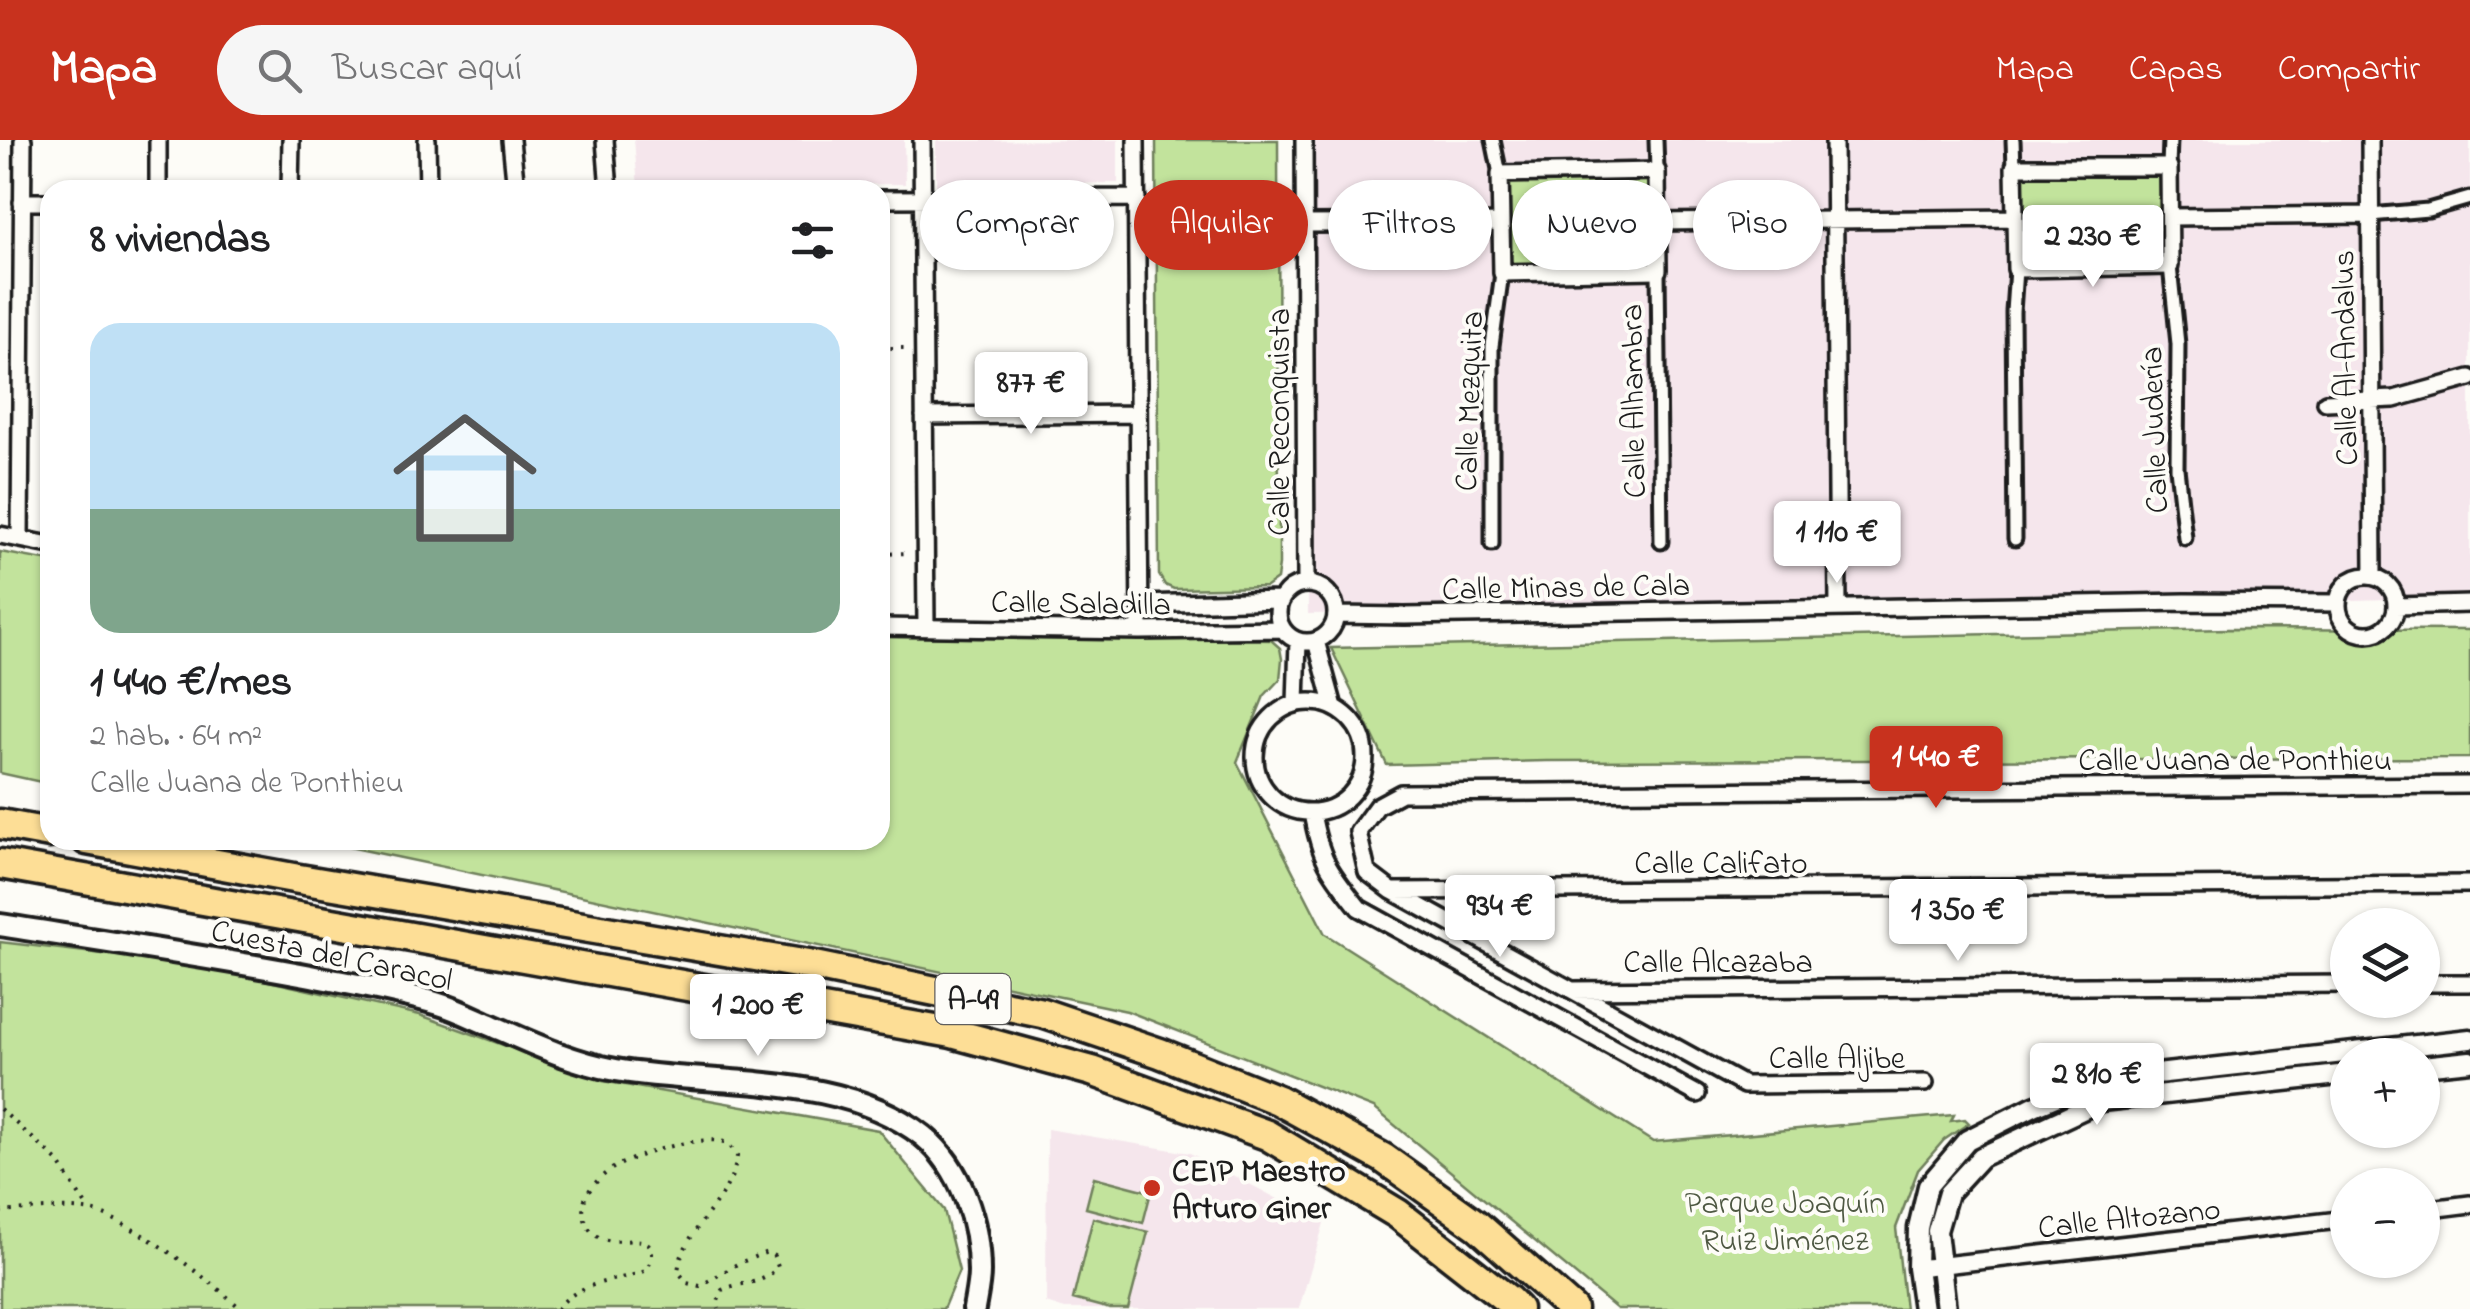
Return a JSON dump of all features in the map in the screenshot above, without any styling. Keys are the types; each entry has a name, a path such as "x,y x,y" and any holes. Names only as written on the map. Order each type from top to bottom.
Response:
{"highway":[{"path":"0,824 40,831"},
{"name":"A-49","path":"141,850 794,962 1042,1013 1160,1053 1278,1100 1382,1158 1478,1226 1572,1309"},
{"name":"A-49","path":"0,864 952,1033 1092,1071 1267,1135 1398,1214 1517,1309"}],"main road":[{"name":"Cuesta del Caracol","path":"0,925 238,962 401,995 442,1005 552,1052 614,1070 798,1089 862,1104 923,1136 950,1164 975,1230 979,1273 974,1309"}],"street":[{"path":"20,538 23,140"},
{"path":"158,140 158,180"},
{"path":"290,180 291,140"},
{"path":"427,140 428,180"},
{"path":"511,140 515,180"},
{"path":"605,140 608,180"},
{"path":"922,140 922,180"},
{"path":"1136,140 1137,180"},
{"name":"Calle Reconquista","path":"1304,140 1305,180"},
{"name":"Calle Mezquita","path":"1492,140 1500,174 1502,273 1492,346 1492,544"},
{"name":"Calle Alhambra","path":"1656,140 1657,180"},
{"path":"1834,140 1838,608"},
{"path":"2013,140 2015,539"},
{"name":"Calle Judería","path":"2170,140 2170,266 2178,344 2177,468 2185,538"},
{"name":"Calle Al-Andalus","path":"2370,140 2373,576"},
{"path":"2014,167 2169,166"},
{"path":"1500,174 1657,171"},
{"path":"2170,217 2416,212 2470,198"},
{"path":"890,199 920,199"},
{"path":"22,202 40,202"},
{"path":"1673,222 2015,218"},
{"path":"1308,224 1500,222"},
{"path":"2016,268 2170,266"},
{"path":"923,270 926,627"},
{"path":"1137,270 1140,631"},
{"name":"Calle Reconquista","path":"1305,270 1306,584"},
{"path":"1502,273 1658,270"},
{"name":"Calle Alhambra","path":"1658,270 1661,542"},
{"path":"2326,402 2403,397 2470,378"},
{"path":"924,416 1138,414"},
{"path":"0,535 40,542"},
{"path":"2373,576 2388,584 2397,606 2390,624 2365,634 2348,628 2338,603 2349,581 2373,576"},
{"path":"1306,584 1324,589 1335,605 1330,631 1316,641 1298,641 1289,636 1282,629 1277,610 1291,588 1306,584"},
{"name":"Calle Saladilla","path":"1140,604 1280,600"},
{"name":"Calle Minas de Cala","path":"1336,615 2338,603"},
{"path":"2397,606 2470,604"},
{"name":"Calle Saladilla","path":"890,626 1140,631 1282,629"},
{"path":"1296,704 1298,641"},
{"path":"1316,641 1334,707"},
{"path":"1315,702 1334,707 1349,718 1365,750 1358,786 1346,800 1330,809 1294,811 1278,803 1257,775 1254,757 1258,739 1266,723 1296,704 1315,702"},
{"name":"Calle Juana de Ponthieu","path":"1401,793 2470,785"},
{"name":"Calle Aljibe","path":"1401,793 1377,806 1358,832 1367,872 1392,892 1744,1085 1925,1084"},
{"path":"1312,813 1326,866 1360,908 1697,1094"},
{"name":"Calle Califato","path":"1392,892 2470,884"},
{"path":"2440,983 2470,983"},
{"name":"Calle Alcazaba","path":"1569,990 2330,984"},
{"path":"1923,1309 1917,1268 1918,1228 1928,1186 1967,1140 2034,1106 2094,1081 2470,1039"},
{"path":"2440,1064 2470,1061"},
{"path":"1946,1309 1938,1231 1948,1193 1981,1157 2101,1100 2330,1076"},
{"path":"2440,1208 2470,1204"},
{"name":"Calle Altozano","path":"1917,1268 2330,1221"}],"path":[{"path":"890,348 924,348"},
{"path":"890,554 925,553"},
{"path":"0,1110 57,1160 89,1210"},
{"path":"557,1309 582,1288 647,1269 652,1258 652,1249 646,1242 609,1242 588,1228 583,1214 585,1198 594,1186 616,1166 671,1145 715,1140 729,1144 738,1156 736,1170 729,1186 687,1243 678,1272 687,1284 700,1286 767,1252 774,1256 778,1267 768,1278 722,1290 719,1309"},
{"path":"0,1212 89,1210 135,1230 241,1309"}],"shaded area":[{"path":"634,140 904,140 905,184 890,184 890,180 637,180"},
{"path":"1118,140 1118,183 936,180 936,141"},
{"path":"1304,140 2470,140 2470,597 1308,614 1308,180 1304,180"},
{"name":"CEIP Maestro Arturo Giner","path":"1047,1129 1190,1153 1324,1223 1299,1309 1065,1309 1046,1303"}],"green space":[{"path":"1156,140 1278,140 1278,180 1156,180"},
{"path":"2164,174 2166,259 2022,262 2020,177"},
{"path":"1652,178 1652,180 1512,180 1509,266 1508,180"},
{"path":"1157,270 1278,270 1277,579 1266,587 1174,589 1165,585 1159,575"},
{"path":"0,552 40,559 40,782 0,773"},
{"path":"2229,629 2470,630 2470,758 1387,765 1331,648"},
{"name":"Parque Joaquín Ruiz Jiménez","path":"890,637 1271,640 1280,648 1280,679 1264,696 1237,762 1325,934 1653,1142 1954,1115 1951,1121 1965,1119 1969,1123 1944,1140 1918,1170 1896,1228 1905,1309 1617,1309 1374,1108 1127,1011 363,850 890,850"},
{"path":"0,942 197,965 420,1015 603,1081 878,1130 944,1210 959,1271 943,1309 0,1309"},
{"path":"1094,1177 1151,1192 1143,1223 1086,1208"},
{"path":"1093,1218 1148,1232 1128,1309 1110,1309 1073,1299"}],"place":[{"name":"CEIP Maestro Arturo Giner","path":"1152,1188"}]}
